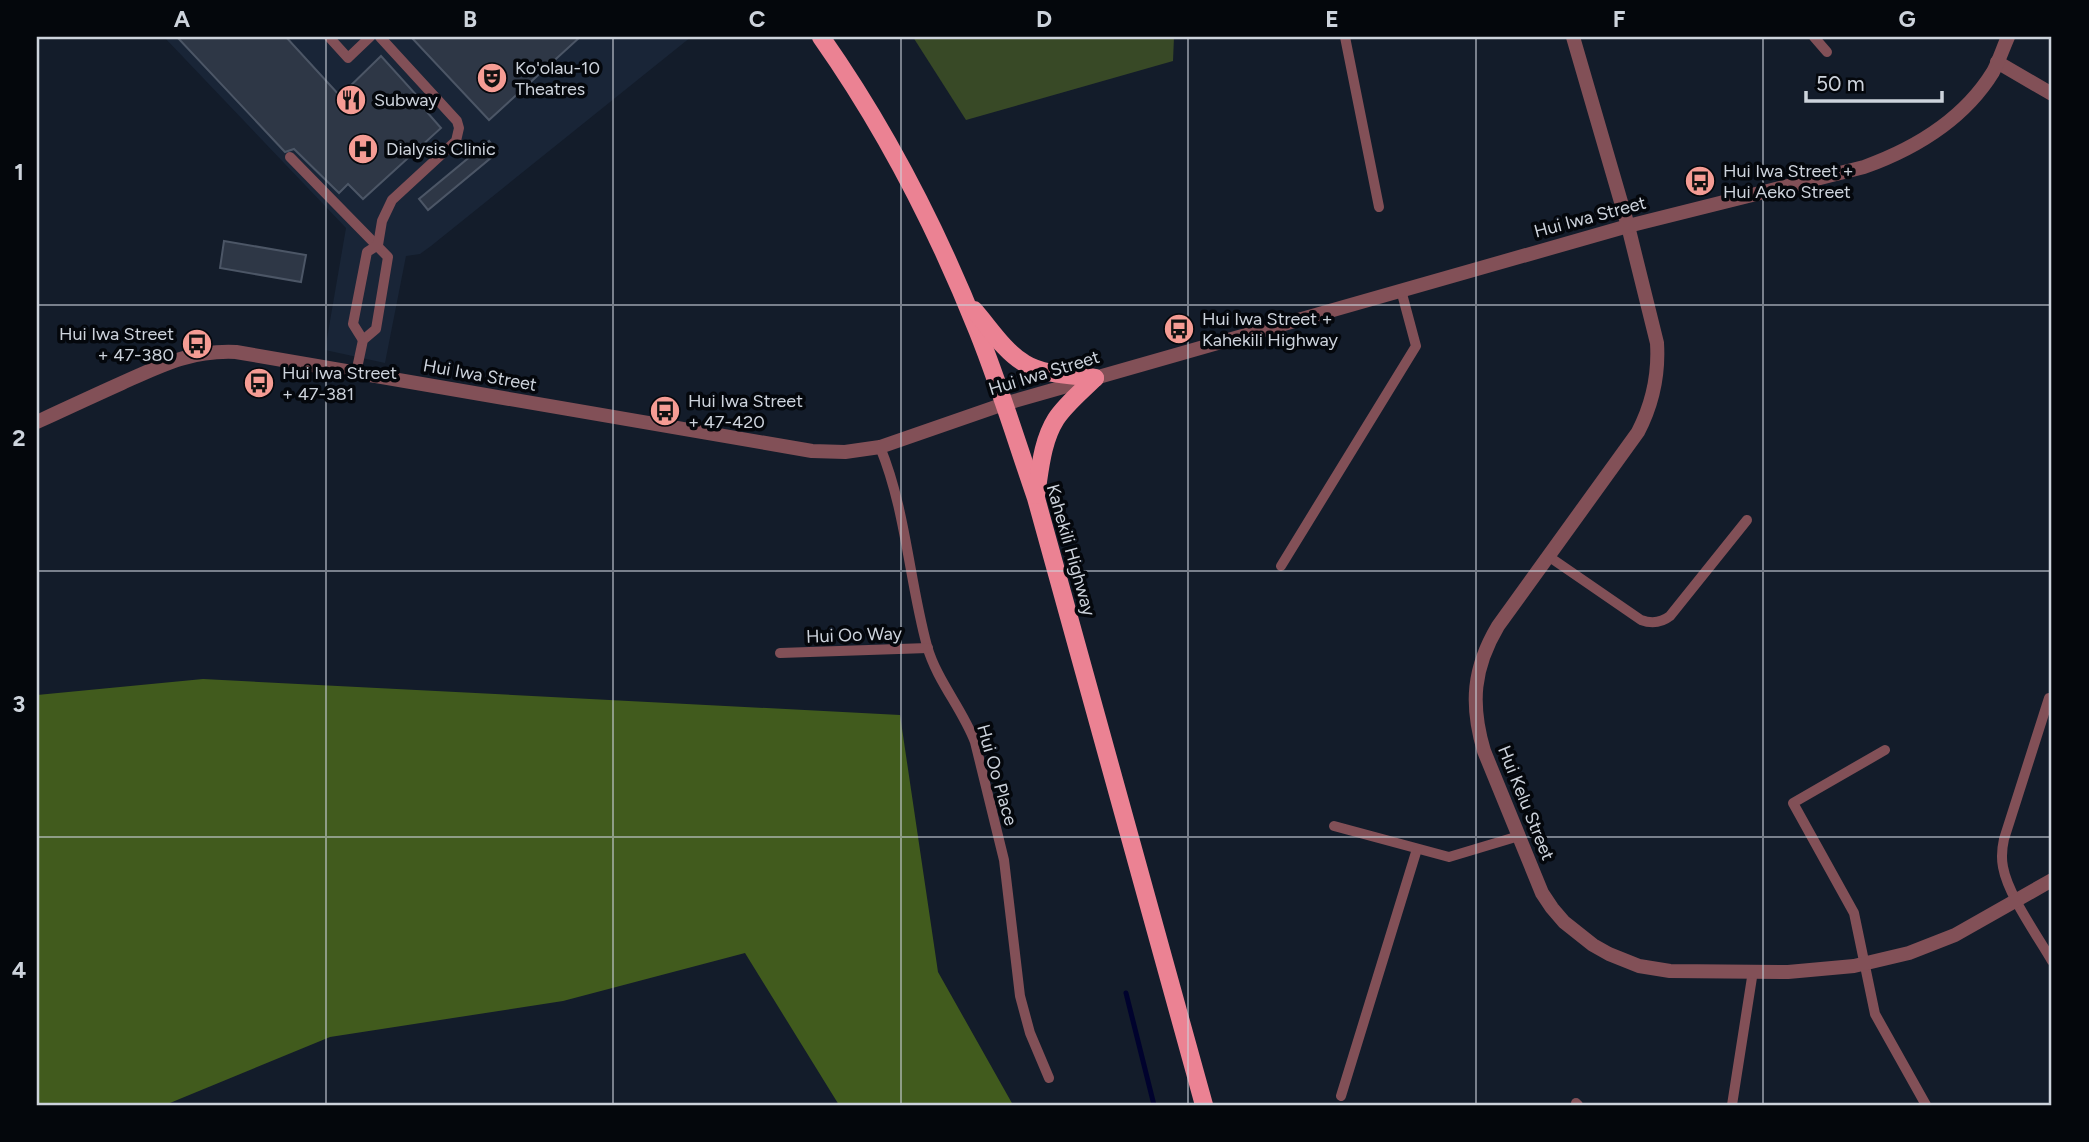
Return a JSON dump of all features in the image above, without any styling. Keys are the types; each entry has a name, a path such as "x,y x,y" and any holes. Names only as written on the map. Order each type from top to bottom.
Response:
{"main road":[{"name":"Kahekili Highway","path":"821,37 897,160 927,217 979,333 1036,498 1205,1105"},
{"path":"963,296 1012,353 1025,364 1041,370 1094,378"},
{"path":"1036,498 1043,454 1052,426 1056,418 1094,378"}],"street":[{"name":"Hui Kelu Street","path":"1573,37 1628,226 1657,343 1658,358 1655,389 1638,432 1497,626 1482,659 1475,694 1477,723 1484,751 1542,893 1564,922 1593,945 1624,961 1670,971 1821,970 1865,964 1932,944 2052,880"},
{"name":"Hui Iwa Street","path":"37,422 169,361 201,353 236,352 812,451 845,452 880,447 1004,404 1401,290 1628,226 1864,167 1886,159 1927,137 1946,122 1979,90 1993,71 2008,37"},
{"path":"1997,62 2052,94"}],"lane":[{"path":"329,37 348,58 370,37"},
{"path":"363,340 354,324 367,252 378,244 382,221 392,200 456,141 459,128 457,121 380,37"},
{"path":"1345,37 1379,207"},
{"path":"1814,37 1827,52"},
{"path":"290,158 388,257 376,329 363,340 356,373"},
{"path":"1281,566 1416,346 1401,290"},
{"name":"Hui Oo Place","path":"880,447 893,483 928,648 941,679 975,742 1004,860 1022,1006 1049,1078"},
{"path":"1548,556 1641,620 1660,622 1670,616 1747,520"},
{"name":"Hui Oo Way","path":"780,653 928,648"},
{"path":"2049,698 2002,849 2002,866 2017,900 2052,961"},
{"path":"1885,750 1793,803 1854,913 1878,1023 1926,1105"},
{"path":"1334,826 1455,857 1519,836"},
{"path":"1341,1096 1418,849"},
{"path":"1732,1105 1753,971"}],"shaded area":[{"path":"164,37 691,37 431,246 420,254 406,256 385,363 325,350 346,228"}],"green space":[{"path":"913,37 1174,37 1173,61 966,120"},
{"path":"203,679 900,715 938,972 1013,1105 839,1105 745,953 563,1001 330,1037 165,1105 37,1105 37,695"}],"building":[{"path":"177,37 286,37 340,96 381,56 429,109 426,111 441,128 363,199 348,184 339,193 294,149 285,152"},
{"name":"Ko'olau-10 Theatres","path":"411,37 580,37 489,120"},
{"path":"489,141 498,152 428,210 419,199"},
{"path":"224,241 306,255 301,282 220,268"}],"waterway":[{"path":"1126,993 1154,1105"}],"place":[{"name":"Ko'olau-10 Theatres","path":"492,78"},
{"name":"Subway","path":"351,100"},
{"name":"Dialysis Clinic","path":"363,149"},
{"name":"Hui Iwa Street + Hui Aeko Street","path":"1700,181"},
{"name":"Hui Iwa Street + Kahekili Highway","path":"1179,329"},
{"name":"Hui Iwa Street + 47-380","path":"197,344"},
{"name":"Hui Iwa Street + 47-381","path":"259,383"},
{"name":"Hui Iwa Street + 47-420","path":"665,411"}]}
